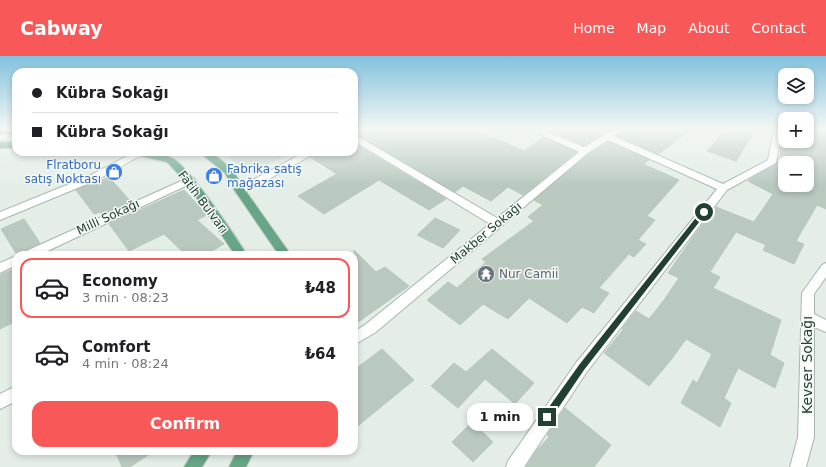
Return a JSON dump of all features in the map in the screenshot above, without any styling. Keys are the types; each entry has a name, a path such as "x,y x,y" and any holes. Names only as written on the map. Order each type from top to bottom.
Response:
{"main road":[{"name":"Fatih Bulvarı","path":"154,156 170,160 190,180 238,251"},
{"path":"211,156 229,171 240,191 282,251"},
{"path":"192,467 201,455"},
{"path":"237,467 244,455"}],"street":[{"path":"373,148 498,223"},
{"path":"579,148 585,151"},
{"name":"Makber Sokağı","path":"358,336 371,328 589,148"},
{"path":"634,148 723,188"},
{"path":"514,467 581,368 723,188 773,161 775,148"},
{"path":"0,216 93,178 130,156"},
{"path":"240,191 305,156"},
{"name":"Milli Sokağı","path":"37,251 190,180"},
{"path":"0,268 12,262"},
{"name":"Kevser Sokağı","path":"798,467 806,437 808,293 826,268"},
{"path":"807,317 826,326"},
{"path":"0,402 12,395"}],"shaded area":[{"path":"228,156 285,156 249,175"}],"building":[{"path":"358,148 363,148 446,199 429,210 379,180 324,214 298,196 337,174 310,157 358,156"},
{"path":"380,148 518,148 524,151 528,148 568,148 576,152 523,195 508,187 491,201 463,186 455,192"},
{"path":"598,148 622,148 649,160 643,164 679,180 647,216 655,220 638,240 646,244 634,257 629,254 599,288 609,293 594,313 582,307 567,323 529,298 508,319 483,304 460,325 427,300 448,282 457,288 486,262 482,259 534,221 528,217 543,205 534,200 589,154"},
{"path":"645,148 666,148 658,154"},
{"path":"710,148 744,148 736,161 707,151"},
{"path":"781,148 826,148 826,209 817,205 796,241 804,244 794,264 763,250 766,245 736,232 710,272 720,277 713,288 781,320 770,355 784,363 775,388 738,368 724,398 731,403 720,427 681,403 693,380 697,383 712,354 686,339 671,360 649,386 604,353 636,311 649,319 664,300 679,278 668,273 716,207 754,222 773,194 748,181 778,162 778,192 814,192 814,156 780,156"},
{"path":"109,177 131,202 102,215 100,212 94,214 76,190"},
{"path":"184,190 207,215 197,220 224,244 212,251 182,251 164,234 129,251 109,224"},
{"path":"435,218 460,230 443,248 417,235"},
{"path":"24,219 40,243 23,251 15,251 1,229"},
{"path":"358,254 376,272 385,267 409,286 358,322"},
{"path":"12,270 12,323 0,329 0,275"},
{"path":"382,349 414,380 358,426 358,367"},
{"path":"492,349 534,383 515,404 485,379 458,408 431,386 454,363 466,372"},
{"path":"565,408 611,445 594,467 526,467 537,450 549,437 547,435"},
{"path":"472,422 493,442 473,462 452,442"},
{"path":"117,455 148,455 130,467 122,467"}],"place":[{"name":"Flratboru satış Noktası","path":"114,172"},
{"name":"Fabrika satış mağazası","path":"214,176"},
{"name":"Nur Camii","path":"486,274"}],"route":[{"path":"547,417 581,368 704,212"}]}
